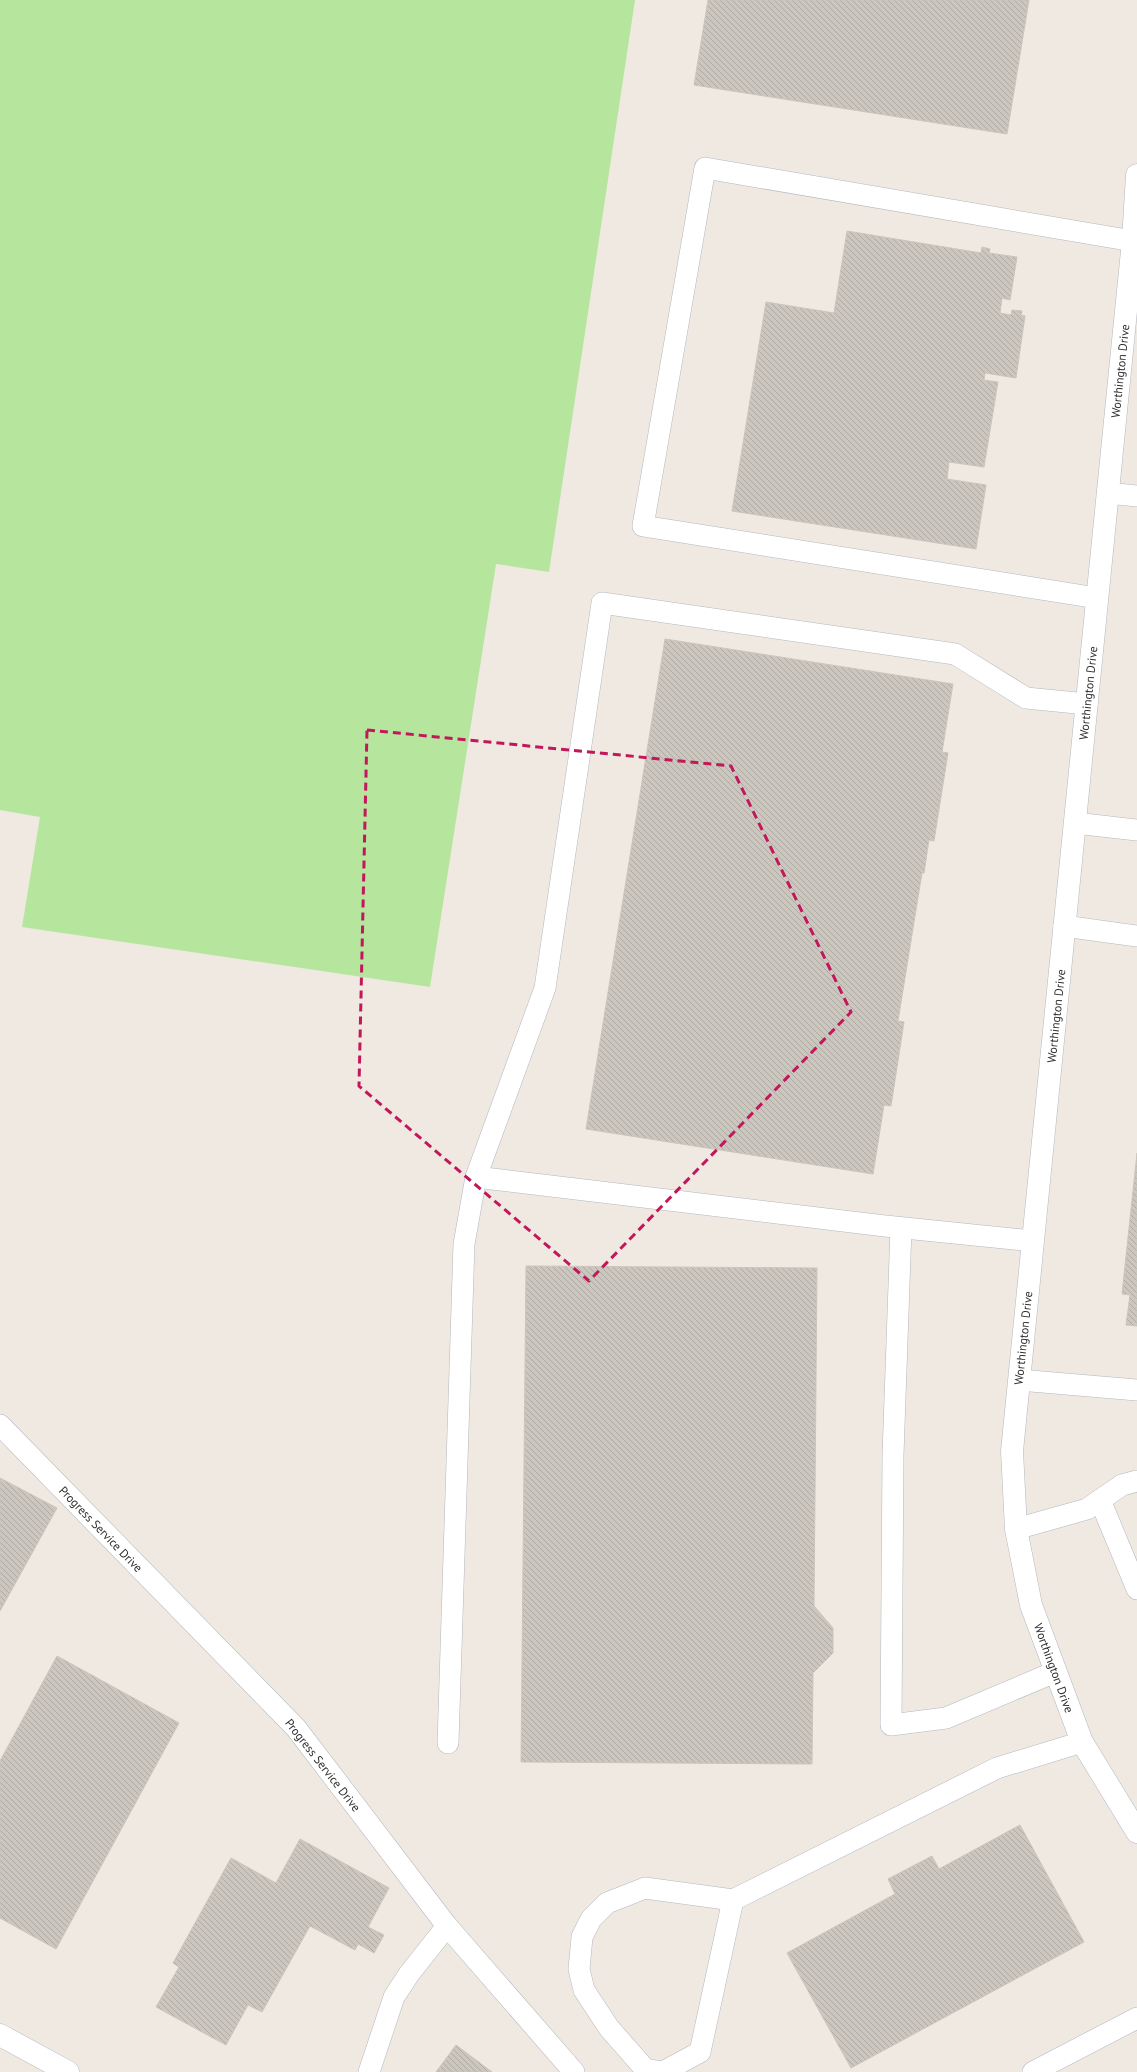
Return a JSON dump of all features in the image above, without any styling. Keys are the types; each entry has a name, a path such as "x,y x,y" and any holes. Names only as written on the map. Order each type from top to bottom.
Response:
{"street":[{"name":"Worthington Drive","path":"1137,175 1134,241 1012,1452 1016,1529 1032,1605 1055,1672 1082,1742 1137,1832"},
{"path":"0,2035 68,2072"}],"lane":[{"path":"1098,598 643,526 705,168 1134,241"},
{"path":"1108,493 1137,496"},
{"path":"448,1743 464,1244 476,1178 545,988 602,603 956,654 1026,698 1087,704"},
{"path":"1075,823 1137,830"},
{"path":"1064,926 1137,936"},
{"path":"476,1178 901,1228 1033,1241"},
{"path":"901,1228 893,1455 891,1725 946,1718 1055,1672"},
{"path":"1019,1380 1137,1390"},
{"name":"Progress Service Drive","path":"0,1425 296,1728 447,1926 574,2072"},
{"path":"1016,1529 1087,1509 1122,1485 1137,1481"},
{"path":"1100,1500 1137,1589"},
{"path":"732,1900 700,2052 662,2072 645,2069 609,2028 584,1990 579,1969 582,1937 591,1919 607,1903 645,1888 732,1900 996,1768 1082,1742"},
{"path":"369,2072 394,1997 409,1974 447,1926"},
{"path":"1033,2072 1137,2018"}],"highlighted area":[{"path":"367,730 731,766 851,1012 589,1281 359,1086"}],"green space":[{"path":"0,0 635,0 549,572 496,564 430,987 22,927 40,817 0,810"}],"building":[{"path":"708,0 1029,0 1007,134 694,85"},
{"path":"847,231 981,253 982,247 990,249 989,253 1017,257 1010,300 1002,298 1000,313 1011,315 1012,310 1022,311 1021,315 1025,316 1016,378 985,373 984,380 998,382 984,467 949,462 947,479 986,485 976,549 732,511 766,302 834,313"},
{"path":"665,639 953,684 942,752 948,753 934,841 929,840 924,873 922,873 898,1021 904,1022 891,1106 884,1105 873,1174 586,1129"},
{"path":"1137,1153 1137,1326 1126,1325 1130,1295 1122,1294"},
{"path":"526,1266 817,1268 814,1606 833,1628 833,1653 813,1673 812,1764 521,1762"},
{"path":"0,1478 57,1508 0,1611"},
{"path":"57,1656 179,1723 56,1949 0,1918 0,1761"},
{"path":"1020,1825 1084,1942 851,2068 787,1953 895,1894 888,1879 932,1856 939,1869"},
{"path":"300,1839 389,1888 368,1927 384,1935 374,1953 358,1944 355,1950 310,1926 262,2012 248,2005 226,2045 156,2007 179,1967 173,1963 231,1858 276,1883"},
{"path":"456,2045 492,2072 436,2072"}]}
